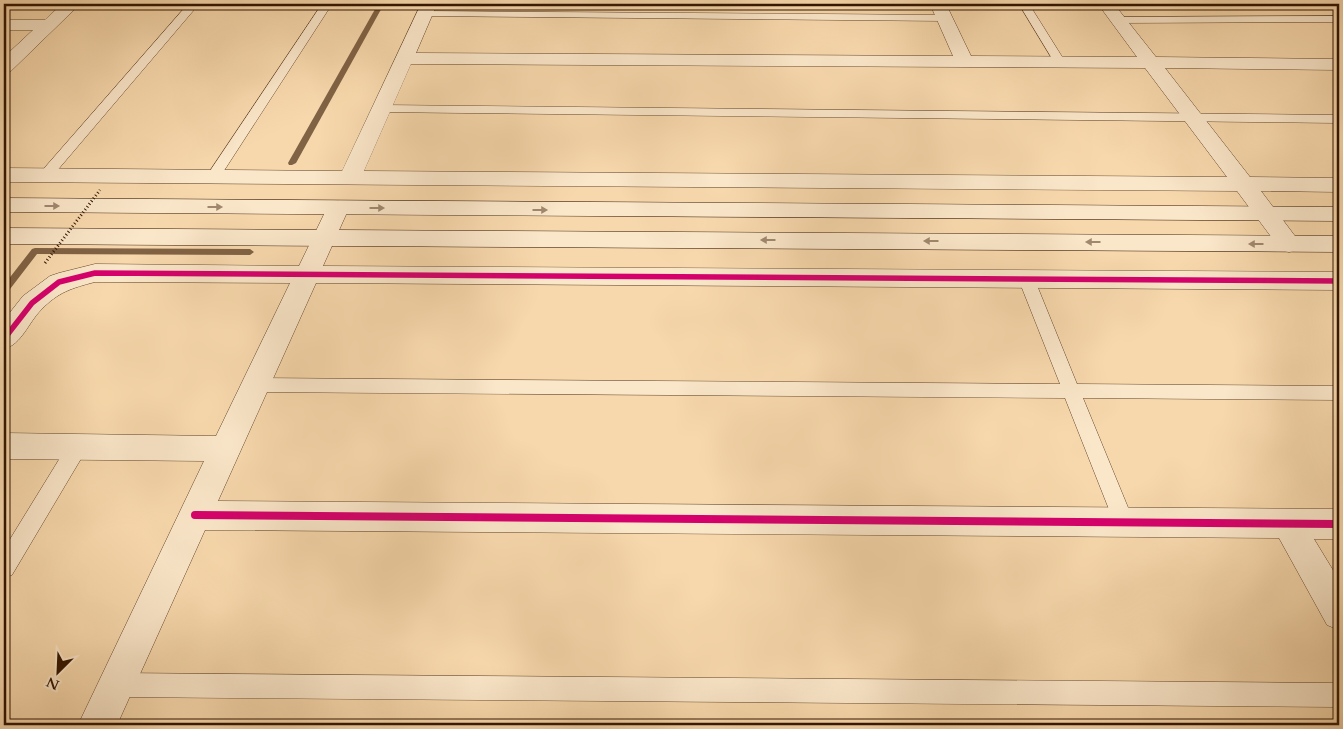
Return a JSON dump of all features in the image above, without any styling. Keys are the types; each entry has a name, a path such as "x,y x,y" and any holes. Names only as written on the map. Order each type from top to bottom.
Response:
{"street":[{"path":"4,66 72,4"},
{"path":"1106,4 1288,244"},
{"path":"350,178 427,9"},
{"path":"942,11 965,62"},
{"path":"4,24 49,25"},
{"path":"405,58 1339,64"},
{"path":"4,175 1339,185"},
{"path":"4,205 1339,214"},
{"path":"97,725 338,208"},
{"path":"4,236 1339,244"},
{"path":"4,339 32,303 59,282 95,273 1339,281"},
{"path":"4,446 225,449"},
{"path":"195,516 1339,524"},
{"path":"1288,524 1339,613"}],"lane":[{"path":"45,176 194,4"},
{"path":"213,177 328,4"},
{"path":"1024,4 1060,63"},
{"path":"427,9 942,11"},
{"path":"1118,20 1339,19"},
{"path":"381,109 1339,118"},
{"path":"1026,278 1124,522"},
{"path":"255,385 1339,393"},
{"path":"4,568 78,446"},
{"path":"116,686 1339,695"}],"path":[{"path":"45,263 100,190"}],"waterway":[{"path":"292,163 381,4"},
{"path":"4,291 35,251 250,252"}],"cycle path":[{"path":"4,339 32,303 59,282 95,273 1339,281"},
{"path":"195,515 1339,524"}]}
